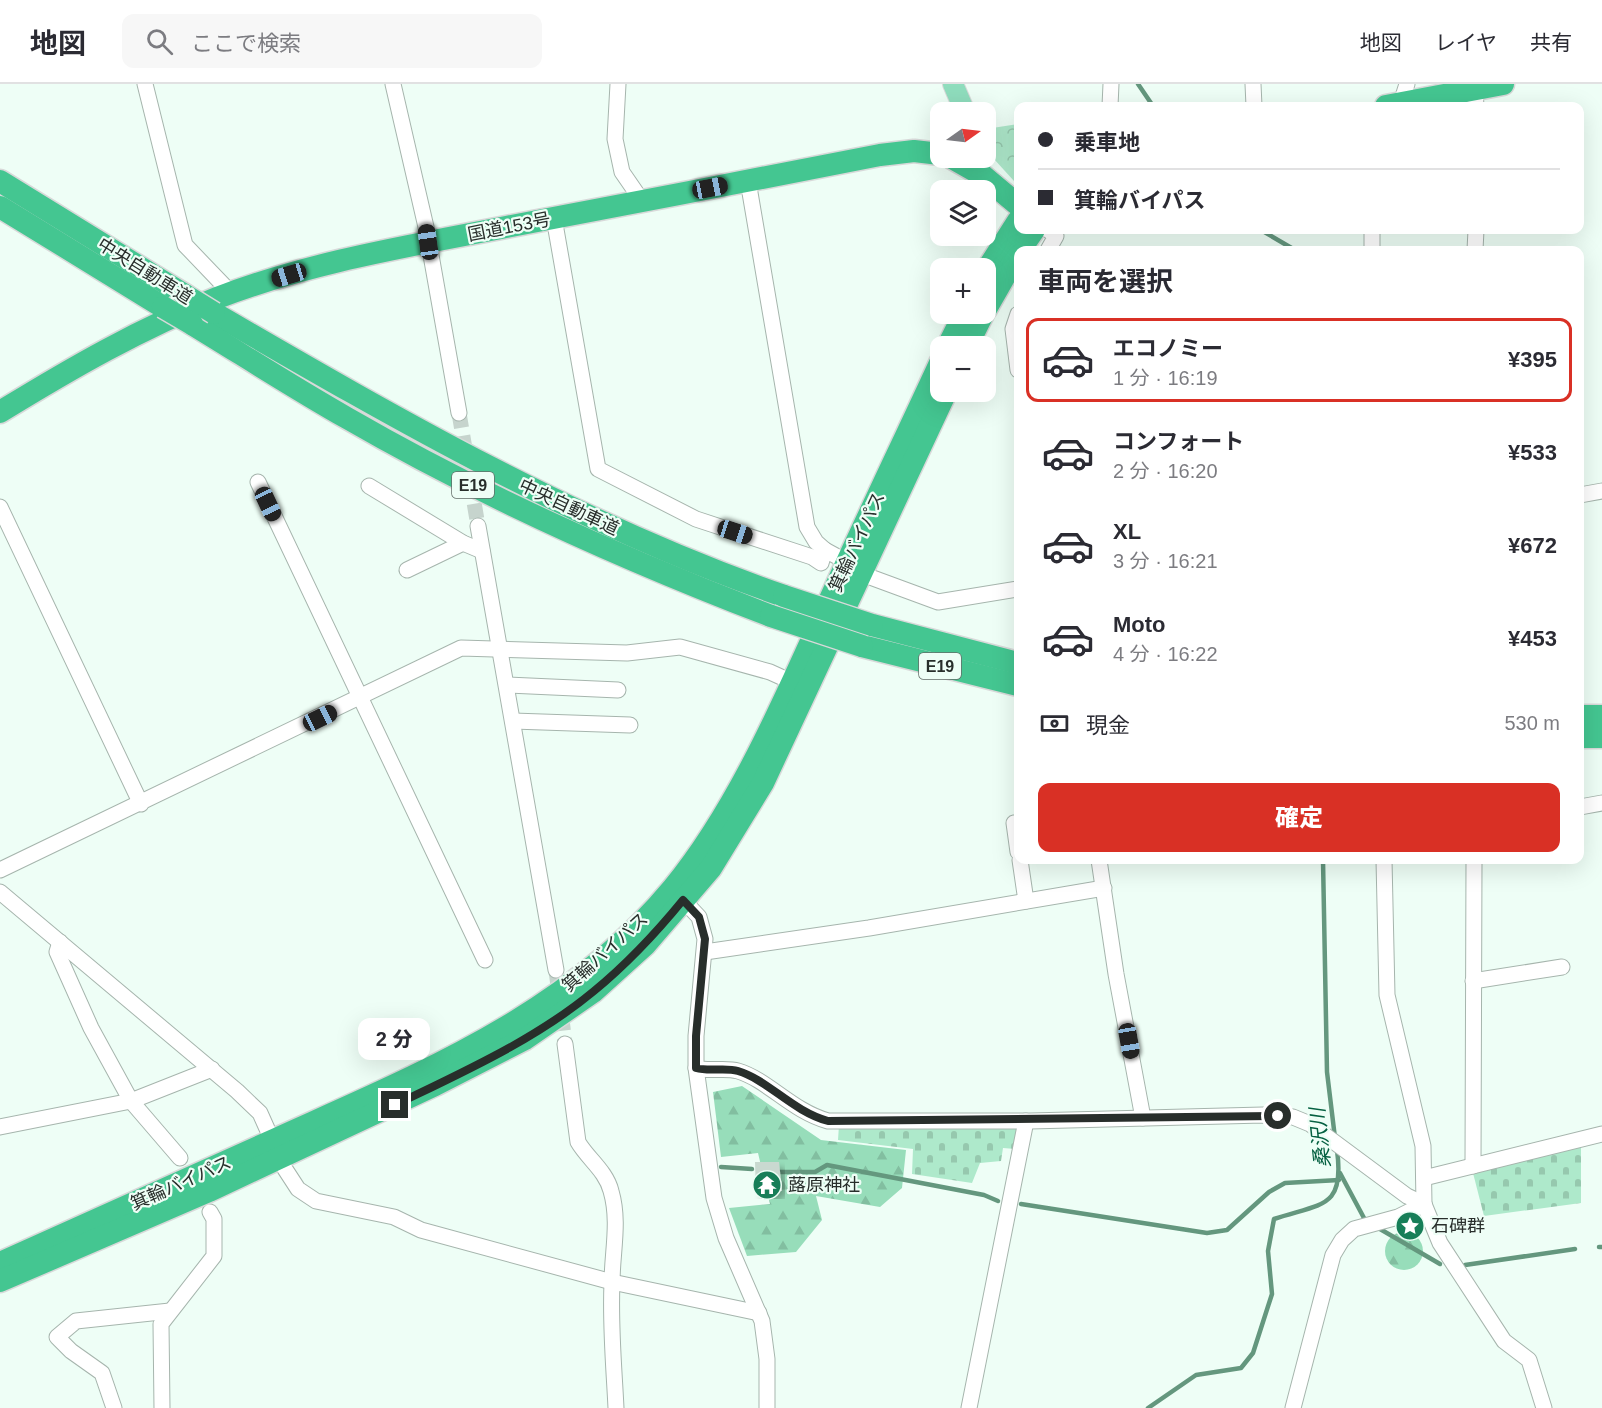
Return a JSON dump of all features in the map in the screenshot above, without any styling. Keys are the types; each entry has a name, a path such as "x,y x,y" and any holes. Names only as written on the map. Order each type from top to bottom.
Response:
{"highway":[{"path":"1399,100 1475,99 1503,84"},
{"name":"国道153号","path":"0,412 74,368 162,321 231,293 344,260 896,153 930,155"},
{"name":"国道153号","path":"968,168 1014,202"},
{"name":"中央自動車道","path":"0,182 214,313 505,477 642,542 714,572 872,625 1014,662"},
{"name":"中央自動車道","path":"0,207 347,419 459,478 597,545 771,616 862,646 1014,684"},
{"path":"994,258 1014,227"},
{"path":"996,292 1014,261"},
{"name":"箕輪バイパス","path":"0,1263 435,1085 525,1039 593,992 645,945 711,868 763,783 930,387"},
{"name":"箕輪バイパス","path":"0,1281 209,1191 276,1149 456,1057 510,1027 584,975 631,932 672,889 707,841 941,402"},
{"path":"1584,716 1602,716"},
{"path":"1584,737 1602,737"}],"main road":[{"path":"953,84 960,102"}],"street":[{"path":"145,84 185,245 231,293"},
{"path":"393,84 428,242 459,413"},
{"path":"618,84 615,139 622,172 642,201"},
{"path":"1110,102 1111,84"},
{"path":"1253,84 1254,102"},
{"path":"748,181 807,527 816,542 854,568 938,602 1014,590"},
{"path":"554,218 598,469 696,519 812,557 821,563 825,550"},
{"path":"258,482 485,960"},
{"path":"369,486 463,543 482,551"},
{"path":"1584,494 1602,491"},
{"path":"0,507 141,804"},
{"path":"478,526 556,970"},
{"path":"407,570 463,543"},
{"path":"0,870 360,699 461,648 627,653 680,647 770,672 792,682"},
{"path":"507,685 618,690"},
{"path":"513,721 630,725"},
{"path":"1584,806 1602,803"},
{"path":"1021,864 1026,901"},
{"path":"1100,864 1116,974 1143,1118"},
{"path":"1384,864 1387,995 1423,1146 1424,1204 1440,1243 1504,1341 1529,1360 1544,1408"},
{"path":"1473,1166 1474,864"},
{"path":"705,952 1104,888"},
{"path":"0,892 212,1069 260,1113 298,1189 316,1201 394,1217 421,1230 612,1282 759,1312"},
{"path":"683,900 699,917 705,939 696,1036 696,1068 714,1198 726,1238 759,1312 767,1359 767,1408"},
{"path":"60,942 57,952 82,1009 131,1101 180,1158"},
{"path":"1473,981 1562,967"},
{"path":"565,1044 578,1142 586,1155 598,1164 611,1190 617,1224 612,1282 616,1408"},
{"path":"696,1068 708,1071 737,1071 808,1116 828,1121 1293,1117 1310,1124 1407,1196 1424,1204"},
{"path":"0,1127 131,1101 212,1069"},
{"path":"969,1408 1026,1121"},
{"path":"1424,1178 1602,1134"},
{"path":"1293,1408 1333,1256 1342,1240 1354,1229 1398,1217 1424,1204"},
{"path":"162,1408 161,1323 214,1256 213,1219 210,1212"},
{"path":"114,1408 102,1373 71,1352 57,1336 76,1321 170,1311"}],"green space":[{"path":"1014,125 1014,181 996,161 996,127"},
{"path":"742,1086 821,1140 906,1150 902,1188 880,1207 816,1196 822,1220 796,1252 747,1256 729,1208 770,1204 758,1153 721,1157 713,1092"},
{"path":"1020,1124 1015,1149 1003,1148 1001,1161 980,1163 972,1183 912,1174 913,1149 838,1140 839,1125"},
{"path":"1581,1144 1581,1203 1484,1216 1473,1173"},
{"path":"1404,1232 1417,1238 1423,1251 1417,1264 1404,1270 1391,1264 1385,1251 1391,1238"}],"building":[{"path":"755,1162 779,1162 782,1191 776,1191 776,1195 756,1195"}],"waterway":[{"name":"桑沢川","path":"1138,84 1150,102"},
{"name":"桑沢川","path":"1268,234 1288,246"},
{"name":"桑沢川","path":"1323,864 1327,1072 1335,1138"},
{"name":"桑沢川","path":"1148,1408 1196,1375 1241,1368 1253,1353 1272,1294 1268,1251 1274,1219 1317,1206 1333,1194 1339,1169 1337,1150"},
{"path":"775,1172 815,1172 827,1165 984,1195 998,1201"},
{"path":"721,1167 752,1169"},
{"path":"1340,1173 1364,1218"},
{"path":"1021,1204 1207,1233 1227,1230 1269,1192 1285,1183 1339,1180"},
{"path":"1380,1229 1440,1264"},
{"path":"1465,1265 1575,1249"}],"tunnel":[{"path":"459,413 478,526"},
{"path":"556,970 565,1044"}],"place":[{"name":"蕗原神社","path":"767,1185"},
{"name":"石碑群","path":"1410,1226"}],"route":[{"path":"395,1105 525,1039 593,992 645,945 683,900 699,917 704,927 705,939 696,1036 696,1068 708,1071 737,1071 808,1116 828,1121 1030,1121 1278,1116"}]}
